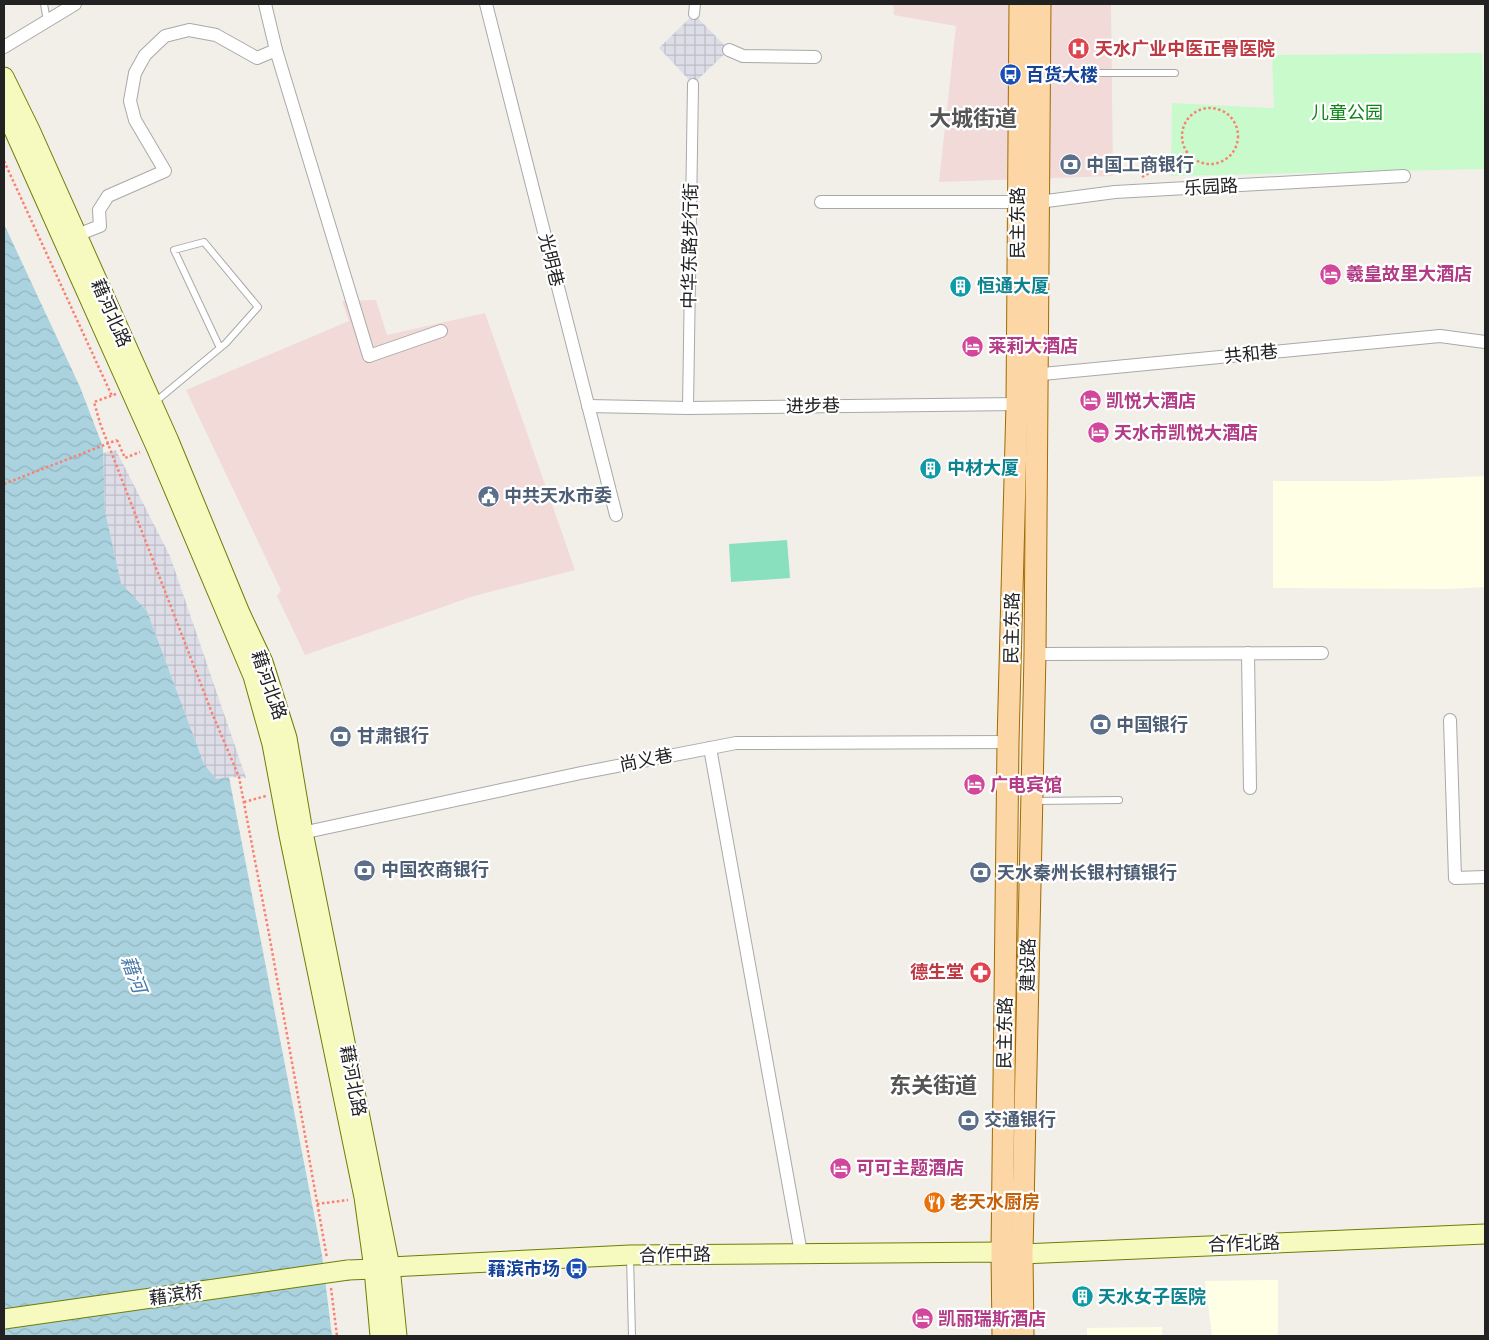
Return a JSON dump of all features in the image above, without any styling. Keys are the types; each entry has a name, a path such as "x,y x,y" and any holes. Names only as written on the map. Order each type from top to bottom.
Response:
{"main road":[{"name":"民主东路","path":"1020,4 1029,202 1027,403 1035,654"},
{"name":"民主东路","path":"1029,202 1040,74 1040,4"},
{"name":"藉河北路","path":"4,77 77,235 152,405 240,613 264,662 286,738 296,834 364,1197 382,1268 380,1336"},
{"name":"藉河北路","path":"4,108 131,390 252,676 272,744 281,792 296,834 397,1336"},
{"name":"民主东路","path":"1012,1253 1008,742 1027,403"},
{"name":"建设路","path":"1003,1336 1012,1253 1032,801 1035,654"},
{"name":"合作北路","path":"1012,1253 1485,1234"},
{"name":"建设路","path":"1012,1253 1023,1336"},
{"name":"合作中路","path":"348,1270 630,1255 1012,1253"},
{"name":"藉滨桥","path":"4,1319 348,1270"}],"street":[{"path":"4,47 75,4"},
{"path":"265,4 276,50 369,356 441,331"},
{"name":"光明巷","path":"486,4 616,515"},
{"path":"77,235 100,226 100,210 108,196 165,171 134,120 130,101 135,73 139,65 145,55 165,36 189,30 216,35 257,58 276,50"},
{"path":"729,50 743,56 815,57"},
{"name":"中华东路步行街","path":"688,408 693,84"},
{"name":"乐园路","path":"821,202 1029,202 1115,192 1404,176"},
{"name":"共和巷","path":"1027,376 1440,336 1485,342"},
{"name":"进步巷","path":"588,406 688,408 1027,403"},
{"path":"1248,653 1250,788"},
{"path":"1035,654 1322,653"},
{"path":"1450,720 1455,878 1485,877"},
{"name":"尚义巷","path":"296,834 581,773 736,743 1008,742"},
{"path":"710,748 801,1253"}],"lane":[{"path":"44,4 46,21"},
{"path":"1040,74 1175,73"},
{"path":"152,405 220,348 258,307 204,242 174,250 220,348"},
{"path":"1032,801 1119,800"},
{"path":"630,1255 632,1336"}],"path":[{"path":"1204,108 1216,108 1226,112 1234,120 1238,130 1238,141 1234,152 1226,160 1216,164 1205,164 1194,160 1187,152 1182,142 1182,130 1186,120 1194,112 1204,108"},
{"path":"1139,179 1187,152"},
{"path":"4,161 112,396"},
{"path":"131,390 94,402 100,423 212,713 239,777 327,1258"},
{"path":"4,484 117,440 125,458"},
{"path":"244,802 281,792"},
{"path":"317,1204 364,1197"},
{"path":"331,1287 337,1336"}],"shaded area":[{"path":"893,4 1111,4 1113,176 939,182 956,26 894,15"},
{"path":"694,14 729,50 693,84 659,48"},
{"path":"376,300 387,335 485,313 575,570 474,596 305,655 277,596 281,590 186,390 349,321 342,301"},
{"path":"116,450 170,556 246,778 229,777 216,779 204,764 147,611 121,584 105,511 103,453"},
{"path":"1485,476 1485,587 1448,589 1273,588 1273,481 1384,481"},
{"path":"1278,1280 1278,1336 1212,1336 1205,1281"},
{"path":"1162,1327 1162,1336 1087,1336 1087,1328"}],"green space":[{"name":"儿童公园","path":"1482,53 1485,169 1171,176 1172,103 1274,108 1272,55"},
{"path":"787,540 790,578 731,582 729,544"}],"water":[{"name":"藉河","path":"4,224 80,387 103,447 105,511 121,583 147,611 204,764 216,779 229,777 322,1255 332,1336 4,1336"}],"place":[{"name":"天水广业中医正骨医院","path":"1079,49"},
{"name":"百货大楼","path":"1010,75"},
{"name":"中国工商银行","path":"1070,165"},
{"name":"羲皇故里大酒店","path":"1330,274"},
{"name":"恒通大厦","path":"961,286"},
{"name":"莱莉大酒店","path":"972,346"},
{"name":"凯悦大酒店","path":"1090,401"},
{"name":"天水市凯悦大酒店","path":"1098,433"},
{"name":"中材大厦","path":"931,468"},
{"name":"中共天水市委","path":"488,496"},
{"name":"中国银行","path":"1100,725"},
{"name":"甘肃银行","path":"341,736"},
{"name":"广电宾馆","path":"974,785"},
{"name":"中国农商银行","path":"365,870"},
{"name":"天水秦州长银村镇银行","path":"981,873"},
{"name":"德生堂","path":"980,972"},
{"name":"交通银行","path":"968,1120"},
{"name":"可可主题酒店","path":"840,1168"},
{"name":"老天水厨房","path":"934,1202"},
{"name":"藉滨市场","path":"576,1269"},
{"name":"天水女子医院","path":"1082,1297"},
{"name":"凯丽瑞斯酒店","path":"922,1319"}],"district":[{"name":"大城街道","path":"973,118"},
{"name":"东关街道","path":"933,1085"}]}
